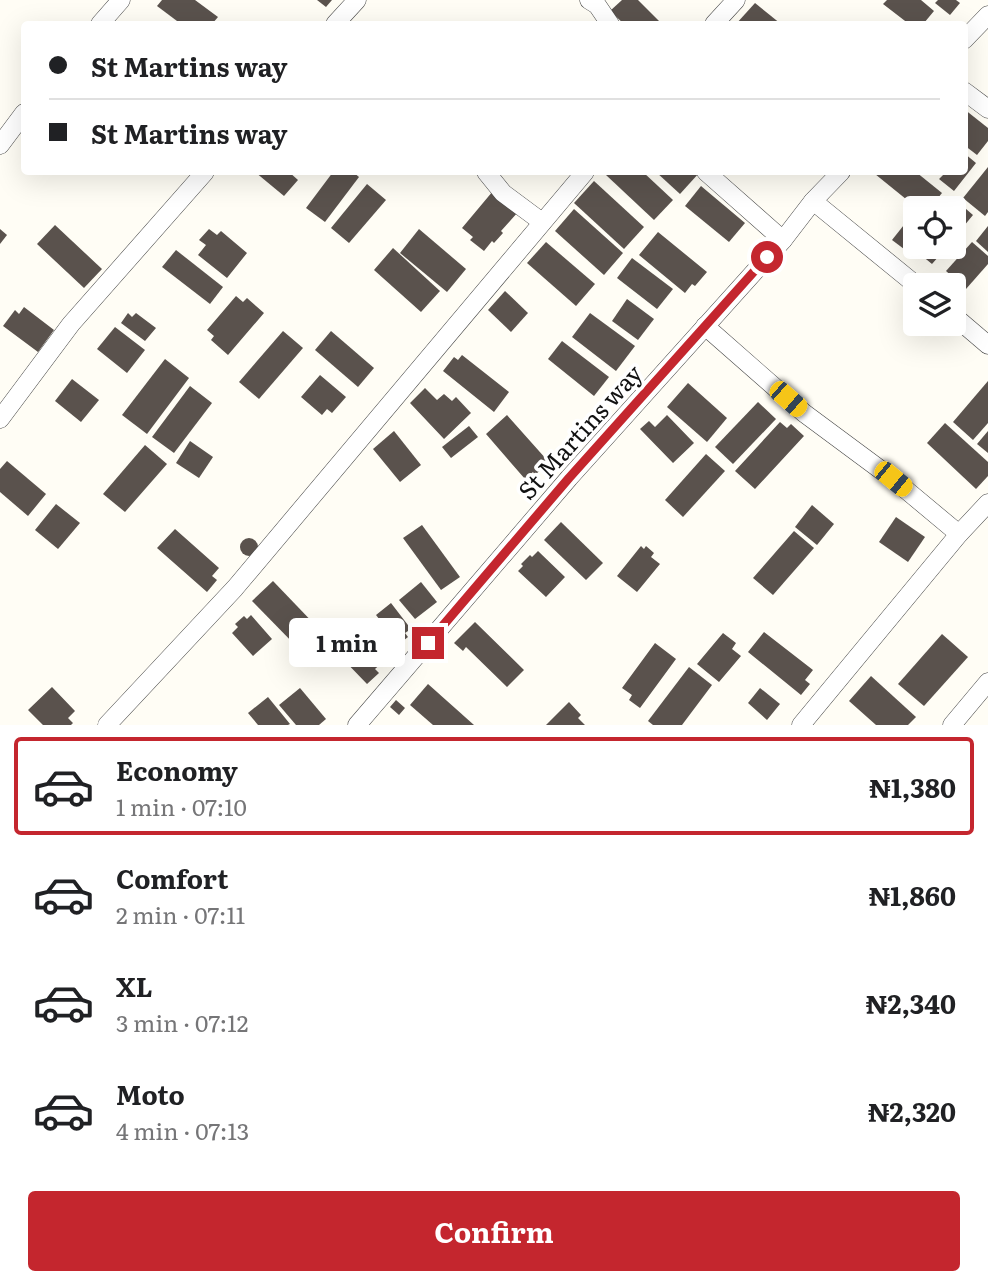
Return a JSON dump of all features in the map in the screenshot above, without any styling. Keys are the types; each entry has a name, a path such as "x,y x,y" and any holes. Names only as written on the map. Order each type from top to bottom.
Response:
{"street":[{"path":"103,21 121,0"},
{"path":"338,21 357,0"},
{"path":"589,0 597,5 608,21"},
{"path":"717,21 736,0"},
{"path":"968,36 988,15"},
{"path":"968,94 988,110"},
{"path":"0,145 21,117"},
{"path":"0,419 71,324 202,175"},
{"path":"488,175 503,193 542,222"},
{"path":"107,725 235,588 582,175"},
{"path":"709,175 783,240"},
{"name":"St Martins way","path":"357,725 569,478 838,175"},
{"path":"813,201 903,274"},
{"path":"705,326 804,413 893,479 959,534"},
{"path":"966,326 988,345"},
{"path":"801,725 959,534 988,503"},
{"path":"952,725 988,682"}],"building":[{"path":"162,0 195,0 218,17 215,21 177,21 157,6"},
{"path":"317,0 332,0 326,7"},
{"path":"622,0 638,0 659,21 621,21 610,11"},
{"path":"887,0 921,0 934,11 926,21 905,21 883,4"},
{"path":"938,0 956,0 960,3 950,15 935,3"},
{"path":"755,3 777,21 739,21"},
{"path":"968,112 988,128 988,141 977,155 968,148"},
{"path":"968,156 976,163 968,173"},
{"path":"988,167 988,212 985,216 966,200 965,196"},
{"path":"259,175 292,175 298,180 284,196"},
{"path":"331,175 359,177 325,222 306,208"},
{"path":"606,175 646,175 673,200 654,220"},
{"path":"659,175 697,175 680,194"},
{"path":"876,175 920,175 942,193 940,196 903,197"},
{"path":"943,175 967,175 954,191 939,179"},
{"path":"594,181 644,227 624,249 574,203"},
{"path":"367,184 386,200 349,243 331,228"},
{"path":"701,186 745,223 729,242 685,206"},
{"path":"493,191 518,212 501,231 503,233 484,251 470,240 473,237 462,228"},
{"path":"574,209 623,253 604,275 555,231"},
{"path":"966,209 973,215 966,223"},
{"path":"55,225 102,269 84,288 37,244"},
{"path":"903,226 903,248 892,240"},
{"path":"988,226 988,252 976,241"},
{"path":"0,229 7,235 0,244"},
{"path":"209,229 217,235 221,231 247,253 227,278 198,255 206,245 199,240"},
{"path":"419,229 466,269 447,292 400,253"},
{"path":"658,232 707,272 685,293 639,255"},
{"path":"546,242 595,284 576,306 527,263"},
{"path":"972,242 988,256 988,264 966,289 966,273 946,271 957,259 966,259 966,249"},
{"path":"393,248 440,291 421,312 374,270"},
{"path":"176,250 223,287 210,304 162,267"},
{"path":"632,258 673,289 657,309 617,278"},
{"path":"505,291 528,313 511,332 488,310"},
{"path":"236,296 243,302 247,298 264,313 228,355 211,340 214,336 207,330"},
{"path":"627,299 654,319 638,340 612,321"},
{"path":"24,307 54,330 38,352 3,326 15,310 19,314"},
{"path":"128,313 132,317 136,313 156,328 145,341 121,323"},
{"path":"590,313 635,346 616,371 572,337"},
{"path":"115,327 145,350 127,373 97,349"},
{"path":"283,331 303,348 259,399 239,382"},
{"path":"331,331 374,368 358,387 315,350"},
{"path":"562,341 609,377 594,396 548,359"},
{"path":"462,355 509,392 494,412 443,371 454,357 458,360"},
{"path":"165,359 189,378 147,434 122,415"},
{"path":"320,375 346,397 332,413 327,409 322,415 301,397"},
{"path":"72,379 99,400 81,422 55,401"},
{"path":"988,381 988,423 973,440 953,422"},
{"path":"688,383 727,418 707,442 667,407"},
{"path":"190,386 212,403 174,453 152,437"},
{"path":"425,388 437,400 444,394 452,401 456,397 471,413 444,439 410,403"},
{"path":"758,402 776,419 733,464 715,447"},
{"path":"507,415 547,460 543,463 546,465 535,475 533,472 525,479 486,434"},
{"path":"667,415 694,443 673,463 640,429 649,421 655,427"},
{"path":"780,422 787,428 791,424 804,436 755,489 735,471"},
{"path":"945,423 988,462 988,476 976,489 927,443"},
{"path":"469,426 478,437 451,458 442,447"},
{"path":"394,431 421,465 400,482 373,449"},
{"path":"988,431 988,453 977,444"},
{"path":"190,441 213,457 199,478 176,463"},
{"path":"145,445 167,464 125,512 103,494"},
{"path":"706,454 725,471 683,517 665,500"},
{"path":"7,461 46,494 28,516 0,492 0,469"},
{"path":"56,504 80,523 58,549 35,530"},
{"path":"812,505 834,524 817,545 795,527"},
{"path":"896,517 925,537 908,562 879,542"},
{"path":"561,522 603,563 586,580 544,540"},
{"path":"422,525 460,577 441,590 403,538"},
{"path":"175,529 219,568 212,576 217,580 207,592 157,548"},
{"path":"794,531 814,548 773,595 753,578"},
{"path":"245,538 253,538 258,547 256,554 245,556 240,551 240,543"},
{"path":"641,546 644,549 646,546 654,553 651,557 660,564 637,592 617,576"},
{"path":"538,551 565,577 546,597 518,571 530,555 532,557"},
{"path":"273,581 320,630 300,650 252,601"},
{"path":"421,582 437,602 415,619 399,600"},
{"path":"391,603 411,629 405,633 408,637 394,648 386,637 390,633 376,615"},
{"path":"251,615 272,639 253,656 232,633 238,627 235,624 244,616 247,619"},
{"path":"475,622 524,670 507,687 466,647 463,651 454,643"},
{"path":"764,632 813,670 805,680 810,684 801,695 748,652"},
{"path":"723,633 736,643 732,649 741,656 719,682 697,664"},
{"path":"942,634 968,657 924,706 898,684"},
{"path":"359,635 384,661 375,669 379,673 367,684 339,655"},
{"path":"655,643 676,659 640,708 629,700 632,695 622,688"},
{"path":"689,667 712,685 682,725 653,725 648,721"},
{"path":"871,676 916,717 908,725 876,725 849,701"},
{"path":"428,684 474,725 433,725 410,705"},
{"path":"52,687 75,711 68,718 73,723 71,725 43,725 28,710"},
{"path":"300,688 326,719 319,725 296,725 279,705"},
{"path":"760,688 780,704 767,720 748,703"},
{"path":"268,697 290,724 258,725 248,713"},
{"path":"396,700 405,708 399,715 390,707"},
{"path":"569,702 581,715 578,718 585,725 546,725"}],"route":[{"path":"428,643 569,478 767,257"}]}
